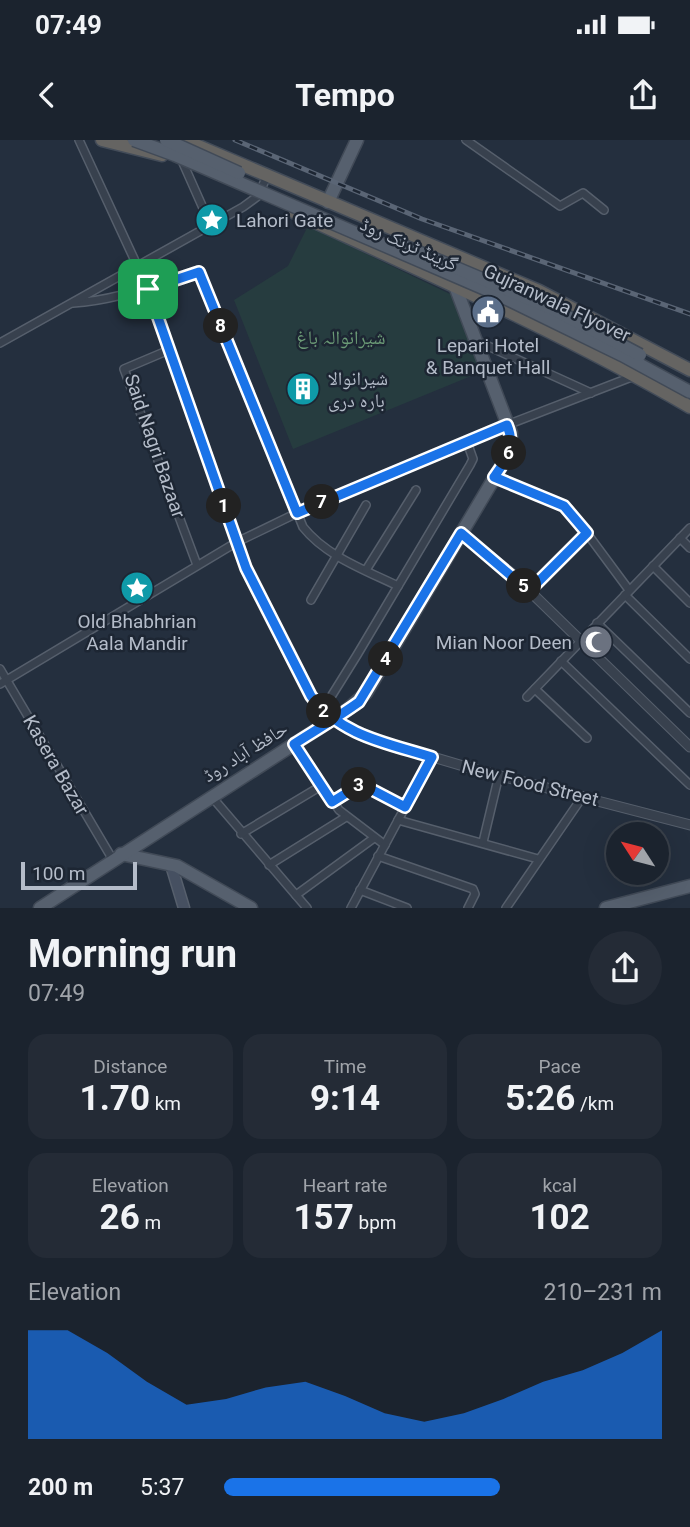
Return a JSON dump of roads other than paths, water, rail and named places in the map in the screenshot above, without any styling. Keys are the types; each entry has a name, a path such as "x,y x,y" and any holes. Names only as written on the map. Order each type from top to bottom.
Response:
{"highway":[{"name":"گرینڈ ٹرنک روڈ","path":"102,140 183,163 258,196 455,286 636,376 690,407"},
{"name":"گرینڈ ٹرنک روڈ","path":"184,140 540,291 690,370"}],"main road":[{"name":"Gujranwala Flyover","path":"134,140 175,155 497,294 601,344 690,392"},
{"name":"Gujranwala Flyover","path":"166,140 553,309 690,383"},
{"path":"324,201 349,140"},
{"path":"324,201 357,140"},
{"name":"حافظ آباد روڈ","path":"40,908 359,702 366,693 436,571 511,450 512,441 507,425 455,286"},
{"path":"117,857 171,865 251,908"},
{"path":"171,865 184,908"},
{"path":"606,908 647,902 690,886"}],"street":[{"path":"79,140 98,186 139,266 237,542 275,627 319,706 333,719"},
{"path":"466,140 560,206 583,192 604,210"},
{"path":"183,163 211,226"},
{"path":"0,343 211,226 258,196 267,176"},
{"path":"73,303 106,301 199,272 297,513 313,540 336,555 398,586"},
{"path":"474,339 591,393"},
{"name":"Said Nagri Bazaar","path":"169,351 124,369 197,565"},
{"path":"3,682 237,542 297,513 507,425 636,376"},
{"path":"319,706 329,700 470,465 472,453 467,442"},
{"path":"494,477 564,506 587,533 627,592 690,659"},
{"path":"366,570 416,490"},
{"path":"311,600 366,505"},
{"path":"527,698 690,528"},
{"path":"461,533 529,591 690,747"},
{"path":"529,591 587,533"},
{"path":"680,538 690,548"},
{"path":"653,566 690,603"},
{"path":"597,623 690,713"},
{"path":"561,661 690,785"},
{"name":"Kasera Bazar","path":"0,669 3,682 117,857"},
{"path":"535,689 587,738"},
{"name":"New Food Street","path":"333,719 362,737 690,825"},
{"path":"294,744 332,802 346,817 385,845"},
{"path":"351,908 432,757"},
{"path":"482,842 499,775"},
{"path":"332,802 361,784 405,807"},
{"path":"241,834 321,786"},
{"path":"211,796 307,908"},
{"path":"506,908 583,796"},
{"path":"269,865 346,817"},
{"path":"398,820 538,859"},
{"path":"296,895 374,838"},
{"path":"379,856 476,890 468,908"},
{"path":"360,890 407,908"}],"railway":[{"path":"235,140 422,219 690,314"}],"place":[{"name":"Lahori Gate","path":"212,220"},
{"name":"Lepari Hotel & Banquet Hall","path":"488,312"},
{"name":"شیرانوالا بارہ دری","path":"303,389"},
{"name":"Old Bhabhrian Aala Mandir","path":"137,588"},
{"name":"Mian Noor Deen","path":"596,642"}],"park label":[{"name":"شیرانوالہ باغ","path":"341,337"}]}
